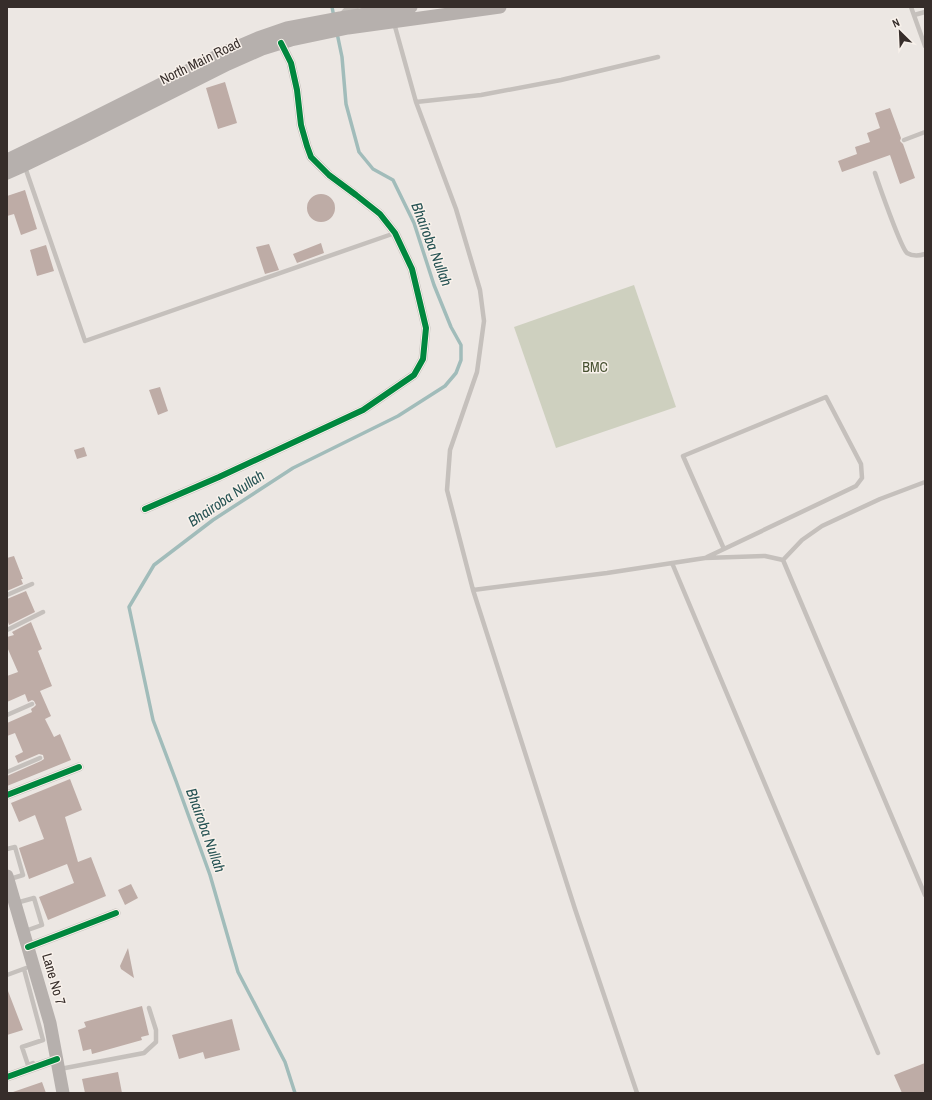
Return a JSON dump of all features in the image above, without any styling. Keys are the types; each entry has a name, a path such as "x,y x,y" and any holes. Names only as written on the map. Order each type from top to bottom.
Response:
{"main road":[{"name":"North Main Road","path":"7,173 228,64 287,37 344,21 372,15 392,13 408,7"},
{"name":"North Main Road","path":"392,13 419,18 500,7"},
{"name":"North Main Road","path":"7,160 223,53 258,38 287,37"},
{"name":"Lane No 7","path":"8,878 28,947 28,967 50,1023 63,1093"}],"street":[{"path":"344,21 353,7"},
{"path":"145,509 363,410 414,375 423,359 426,328 412,269 395,233 380,214 329,175 311,157 301,125 297,90 287,37"},
{"path":"7,795 79,767"},
{"path":"28,947 116,913"},
{"path":"7,1077 57,1061"}],"lane":[{"path":"912,7 925,46"},
{"path":"914,15 925,12"},
{"path":"392,13 416,102 456,209 480,290 484,322 477,372 450,450 447,490 473,590 572,901 637,1093"},
{"path":"416,102 481,95 561,80 658,57"},
{"path":"904,140 925,132"},
{"path":"25,165 85,341 395,233"},
{"path":"875,173 900,240 906,252 914,256 925,254"},
{"path":"705,558 724,549 856,486 862,478 861,464 826,397 683,456 724,549"},
{"path":"783,560 802,540 822,526 880,499 925,482"},
{"path":"473,590 607,573 705,558 765,556 783,560"},
{"path":"783,560 925,895"},
{"path":"672,562 878,1053"},
{"path":"7,595 32,584"},
{"path":"7,630 43,612"},
{"path":"7,714 32,704"},
{"path":"7,771 40,758"},
{"path":"7,849 14,847 23,875 8,878"},
{"path":"15,903 34,898 42,925 23,932"},
{"path":"7,975 28,967 43,1040 22,1047 28,1065 144,1053 156,1042 156,1030 149,1008"}],"green space":[{"name":"BMC","path":"634,285 676,407 556,448 514,327"}],"building":[{"path":"225,82 237,123 218,129 206,88"},
{"path":"890,108 901,138 900,141 903,144 915,178 900,184 890,155 842,172 838,161 857,154 855,147 870,142 867,133 880,128 875,113"},
{"path":"25,190 37,229 21,235 14,214 7,216 7,196"},
{"path":"321,194 331,198 335,208 331,218 321,222 311,218 307,208 311,198"},
{"path":"321,243 324,253 297,263 293,254"},
{"path":"269,244 279,270 265,274 256,247"},
{"path":"46,245 54,271 37,276 30,250"},
{"path":"160,387 168,411 158,415 149,390"},
{"path":"84,447 87,456 77,459 74,450"},
{"path":"14,556 23,579 21,579 23,584 7,591 7,558"},
{"path":"26,591 35,612 9,625 7,619 7,599"},
{"path":"31,622 42,649 38,651 52,686 40,691 51,716 45,719 54,737 60,734 71,760 7,786 7,776 44,759 43,755 39,754 18,763 15,756 23,752 15,733 7,736 7,723 32,712 31,709 36,705 32,700 28,702 25,694 7,702 7,676 18,672 7,647 7,637 14,635 12,632"},
{"path":"70,779 82,810 65,817 78,862 91,857 106,896 48,920 39,897 74,883 67,864 29,879 19,848 44,839 35,815 19,822 11,803"},
{"path":"131,884 138,898 125,905 118,890"},
{"path":"128,948 134,978 121,969 120,966"},
{"path":"8,991 23,1030 7,1035 7,992"},
{"path":"142,1006 149,1035 141,1037 142,1040 92,1054 91,1049 83,1051 78,1030 86,1027 84,1022"},
{"path":"232,1019 240,1050 205,1059 203,1052 179,1059 172,1035"},
{"path":"925,1063 925,1093 902,1093 894,1075"},
{"path":"118,1072 122,1093 85,1093 82,1079"},
{"path":"42,1082 46,1093 13,1093 13,1092"}],"waterway":[{"name":"Bhairoba Nullah","path":"332,7 334,17"},
{"name":"Bhairoba Nullah","path":"295,1093 285,1062 238,972 210,875 153,720 129,607 154,565 213,520 293,468 398,416 445,386 456,373 461,360 461,345 451,327 434,285 414,223 393,180 373,169 359,152 346,104 342,57 337,33"}],"cycle path":[{"path":"145,509 219,477 363,410 414,375 423,359 426,328 412,269 395,233 380,214 329,175 311,157 301,125 297,90 291,63 281,43"},
{"path":"7,795 79,767"},
{"path":"28,947 116,913"},
{"path":"7,1077 57,1059"}]}
